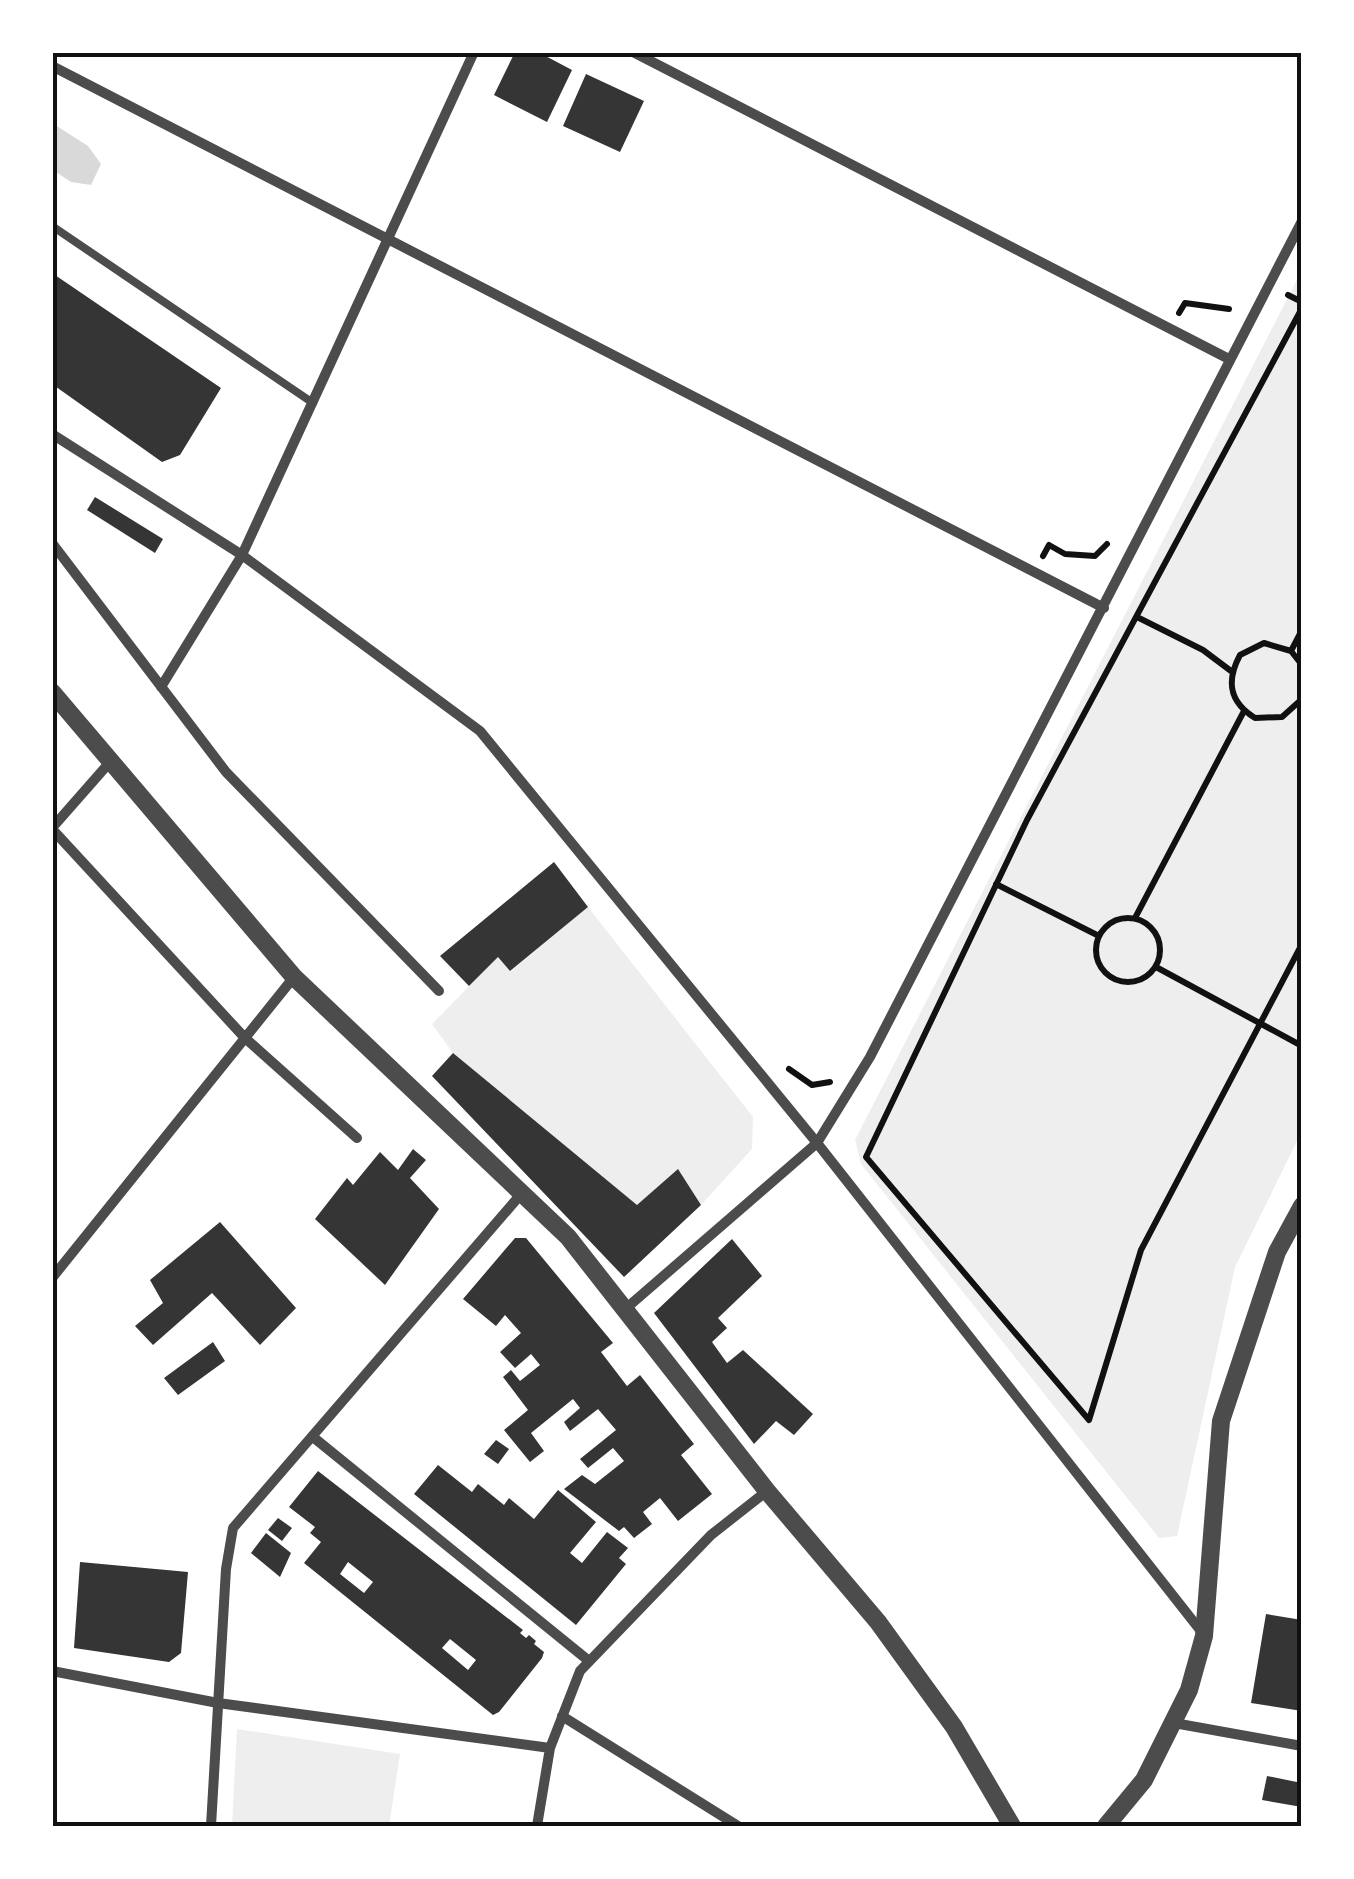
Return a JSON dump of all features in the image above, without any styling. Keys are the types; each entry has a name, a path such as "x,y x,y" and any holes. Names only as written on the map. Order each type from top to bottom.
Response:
{"street":[{"path":"161,686 242,556 474,52"},
{"path":"633,52 1227,358"},
{"path":"52,66 1104,608"},
{"path":"622,1311 817,1143 870,1056 1104,608 1227,358 1302,221"},
{"path":"52,434 242,556 480,731 817,1143 1204,1636"},
{"path":"52,543 226,772 439,991"},
{"path":"52,692 294,977 568,1237 767,1492 878,1622 943,1712 1012,1826"},
{"path":"110,762 52,828 245,1038 357,1138"},
{"path":"52,1278 294,977"},
{"path":"211,1826 226,1570 232,1528 522,1193"},
{"path":"1106,1826 1144,1780 1174,1724 1204,1636 1221,1422 1276,1252 1302,1206"},
{"path":"313,1438 590,1661"},
{"path":"538,1826 550,1748 590,1661 711,1534 767,1492"},
{"path":"52,1671 218,1704 550,1748"},
{"path":"562,1716 738,1826"},
{"path":"1174,1724 1302,1746"}],"lane":[{"path":"52,226 313,403"}],"path":[{"path":"1302,308 996,884 866,1157 1090,1420 1141,1250 1302,944"},
{"path":"1036,570 1049,545 1065,554 1094,556 1120,526 1173,550"},
{"path":"1137,616 1203,650 1231,671"},
{"path":"1291,651 1302,630"},
{"path":"1301,700 1282,718 1255,718 1233,697 1231,671 1240,655 1251,647 1277,644 1291,651 1302,665"},
{"path":"1135,918 1244,711"},
{"path":"996,884 1099,936"},
{"path":"1135,918 1156,934 1160,956 1156,967 1139,981 1115,980 1098,961 1099,936 1113,922 1135,918"},
{"path":"1156,967 1302,1046"},
{"path":"755,1068 774,1049 788,1068 812,1085 828,1083 842,1070"}],"shaded area":[{"path":"52,123 88,146 101,164 91,185 71,182 53,170"},
{"path":"1301,272 1301,1133 1235,1267 1177,1536 1159,1538 861,1164 855,1140"},
{"path":"588,907 753,1117 752,1149 701,1205 637,1205 453,1053 432,1024 498,957 511,971"},
{"path":"237,1729 400,1754 389,1826 232,1826"}],"building":[{"path":"515,52 538,52 572,70 547,122 494,95"},
{"path":"586,74 644,101 620,152 563,126"},
{"path":"52,273 221,388 180,455 162,462 52,384"},
{"path":"95,497 163,539 155,553 87,510"},
{"path":"554,862 588,907 510,971 498,957 469,986 440,956"},
{"path":"453,1053 637,1205 678,1169 701,1205 624,1277 432,1076"},
{"path":"413,1149 426,1160 410,1178 439,1209 385,1285 315,1219 347,1178 353,1185 380,1152 398,1170"},
{"path":"220,1222 296,1308 260,1345 212,1293 153,1345 135,1326 163,1303 150,1280"},
{"path":"515,1238 526,1238 613,1343 601,1352 627,1386 640,1375 694,1444 681,1455 712,1494 678,1521 660,1498 643,1512 652,1524 634,1538 624,1527 619,1531 564,1489 582,1475 595,1484 624,1461 613,1448 588,1468 580,1459 616,1430 598,1409 570,1431 564,1422 580,1408 573,1399 531,1433 544,1451 530,1462 504,1430 528,1410 503,1377 511,1370 520,1381 540,1365 531,1354 515,1368 500,1352 521,1333 505,1315 496,1326 463,1299"},
{"path":"732,1239 762,1276 718,1318 727,1328 712,1342 727,1363 743,1350 813,1414 794,1435 776,1421 754,1444 654,1313"},
{"path":"213,1342 225,1361 178,1395 164,1378"},
{"path":"496,1440 509,1449 498,1464 484,1454"},
{"path":"438,1465 472,1492 478,1484 504,1505 509,1498 534,1519 558,1490 596,1522 570,1553 582,1563 607,1532 628,1548 619,1558 626,1564 576,1625 414,1494"},
{"path":"318,1471 523,1630 520,1633 526,1638 529,1635 544,1652 542,1658 493,1715 304,1563 321,1542 310,1533 315,1527 289,1507","holes":["348,1562 373,1582 364,1593 340,1574","450,1639 476,1660 468,1670 442,1648"]},
{"path":"278,1518 292,1528 282,1541 268,1530"},
{"path":"266,1533 291,1553 280,1577 251,1553"},
{"path":"80,1562 188,1572 181,1653 169,1662 74,1648"},
{"path":"1266,1614 1302,1620 1302,1711 1251,1703"},
{"path":"1267,1776 1302,1783 1302,1807 1262,1800"}]}
